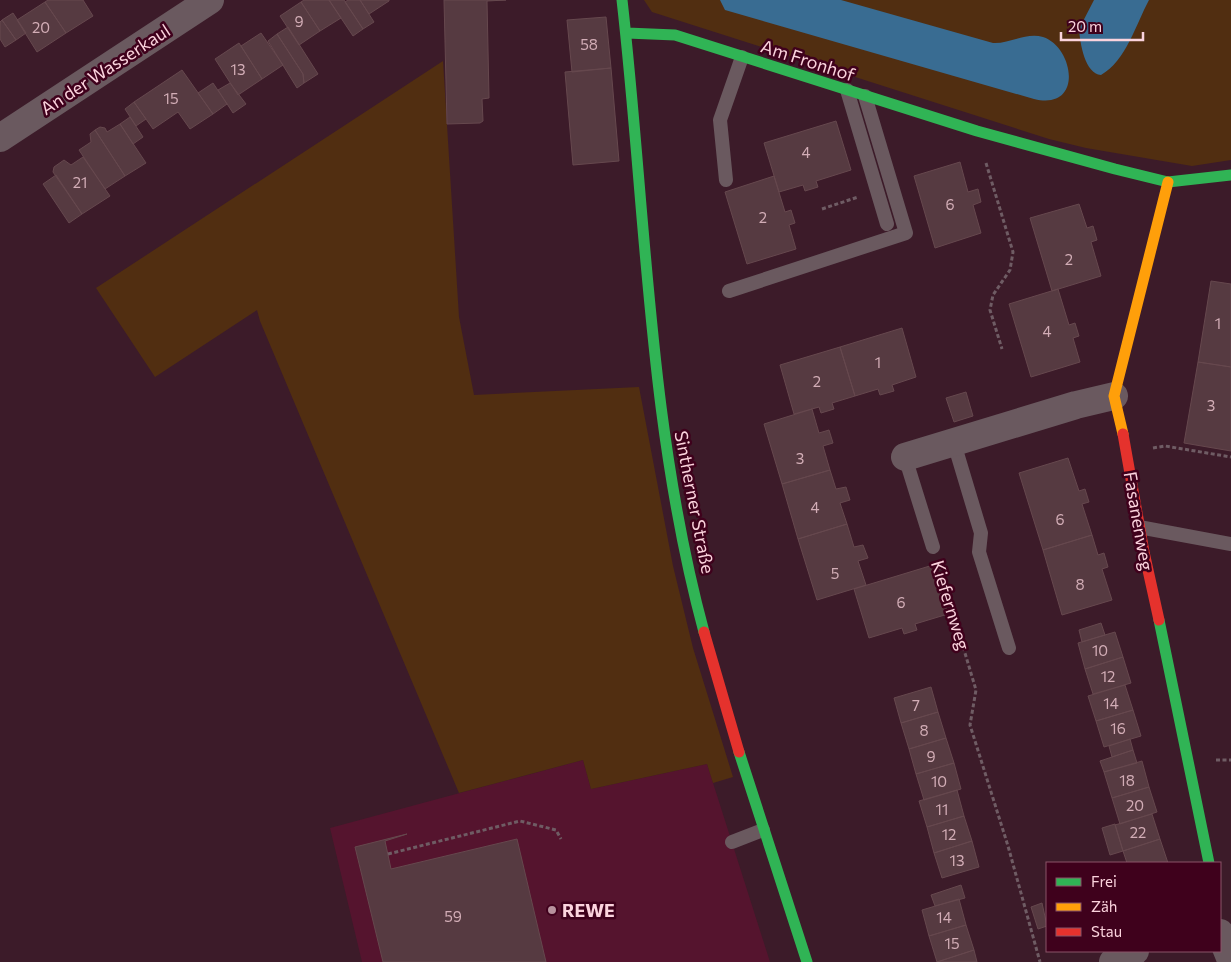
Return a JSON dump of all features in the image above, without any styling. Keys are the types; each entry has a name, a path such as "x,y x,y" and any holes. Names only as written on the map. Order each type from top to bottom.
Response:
{"street":[{"name":"An der Wasserkaul","path":"0,138 210,0"},
{"name":"Sintherner Straße","path":"622,0 654,346 673,497 717,683 807,962"},
{"name":"Am Fronhof","path":"626,33 675,35 977,131 1168,182 1231,175"},
{"name":"Fasanenweg","path":"1168,182 1114,396 1127,454 1139,527 1210,862"},
{"name":"Kiefernweg","path":"905,457 1076,405 1114,396"},
{"path":"1221,935 1231,960"}],"lane":[{"path":"726,180 720,120 742,57"},
{"path":"847,90 887,224"},
{"path":"729,291 906,233 865,96"},
{"path":"954,443 981,533 979,552 1009,648"},
{"name":"Kiefernweg","path":"905,457 933,547"},
{"path":"1139,527 1231,544"},
{"path":"732,842 763,830"}],"path":[{"path":"977,131 1013,252 1010,270 993,295 990,310 1002,349"},
{"path":"1127,454 1165,446 1231,458"},
{"name":"Kiefernweg","path":"933,547 976,690 970,725 1008,846 1040,962"},
{"path":"388,854 520,821 556,830 561,839"}],"shaded area":[{"path":"644,0 1231,0 1231,160 1192,166 1086,148 1049,139 652,12"},
{"path":"443,61 459,317 474,395 639,387 673,566 693,648 733,777 713,783 707,764 591,789 583,760 459,793 257,310 155,377 96,288"},
{"name":"REWE","path":"583,760 591,789 707,764 770,962 362,962 330,828"}],"water":[{"path":"720,0 841,0 993,43 1030,36 1043,37 1054,43 1062,53 1067,64 1069,76 1067,87 1061,96 1050,100 1034,99 725,10"},
{"path":"1094,0 1149,0 1124,51 1110,69 1101,75 1096,73 1087,64 1082,49 1079,29"}],"building":[{"path":"48,0 83,0 93,16 66,33 45,2"},
{"path":"304,0 329,0 341,18 320,31 301,2"},
{"path":"329,0 344,0 363,29 353,36"},
{"path":"348,0 360,0 374,22 363,29 345,2"},
{"path":"360,0 389,0 389,1 369,14"},
{"path":"444,0 506,0 487,1 489,98 482,99 483,121 480,123 447,124"},
{"path":"45,2 66,33 37,52 17,20"},
{"path":"301,2 320,31 299,45 280,16"},
{"path":"13,13 26,33 16,40 2,20"},
{"path":"606,17 611,68 572,72 567,20"},
{"path":"2,20 16,40 5,47 0,39 0,22"},
{"path":"288,27 318,74 304,83 303,74 277,34"},
{"path":"261,33 283,65 262,79 241,46"},
{"path":"277,34 303,74 304,83 297,88 268,41"},
{"path":"239,43 262,79 238,95 215,59"},
{"path":"611,68 619,161 573,165 565,72"},
{"path":"182,70 213,114 190,129 178,112 153,129 134,102"},
{"path":"213,83 227,104 213,114 198,93"},
{"path":"230,83 246,104 233,113 218,90"},
{"path":"134,102 146,119 136,126 125,109"},
{"path":"130,117 143,137 133,144 120,124"},
{"path":"836,121 851,170 816,181 818,187 805,191 803,185 779,192 764,143"},
{"path":"120,124 146,163 125,176 95,130 100,127 105,128 107,132"},
{"path":"95,130 125,176 105,189 79,150 91,142 90,134"},
{"path":"83,157 110,196 82,214 53,172 54,167 64,160 71,165"},
{"path":"960,162 968,192 978,189 981,202 973,205 981,233 935,248 914,176"},
{"path":"56,175 82,214 69,223 43,184"},
{"path":"774,176 785,212 791,210 795,223 789,225 796,249 747,264 725,192"},
{"path":"1079,204 1087,228 1093,226 1097,240 1091,242 1101,276 1052,291 1030,218"},
{"path":"1211,281 1231,284 1231,367 1198,362"},
{"path":"1058,289 1069,325 1075,323 1079,336 1073,338 1080,362 1031,377 1009,304"},
{"path":"902,328 916,377 892,385 894,391 880,395 878,389 855,396 840,347"},
{"path":"840,347 855,396 832,403 834,409 821,413 819,407 794,414 780,365"},
{"path":"1198,362 1231,367 1231,451 1184,443"},
{"path":"966,392 973,416 954,422 946,398"},
{"path":"812,409 819,433 829,430 833,443 823,446 830,470 782,484 764,424"},
{"path":"1068,458 1079,491 1085,489 1089,502 1082,504 1092,535 1043,550 1019,473"},
{"path":"830,470 836,489 846,487 850,500 840,503 847,524 798,539 782,484"},
{"path":"847,524 854,547 863,545 868,558 858,561 866,585 817,600 798,539"},
{"path":"1092,535 1098,555 1104,553 1108,567 1102,569 1112,600 1062,615 1043,550"},
{"path":"933,565 948,614 915,624 917,630 904,634 902,628 869,638 854,589"},
{"path":"1101,623 1105,635 1082,642 1079,630"},
{"path":"1115,632 1123,657 1085,669 1078,643"},
{"path":"1123,657 1131,683 1093,694 1085,669"},
{"path":"1125,685 1133,710 1096,721 1088,696"},
{"path":"931,687 938,712 901,723 894,698"},
{"path":"1133,710 1141,736 1104,747 1096,721"},
{"path":"938,712 946,738 909,749 901,723"},
{"path":"946,738 954,763 916,774 909,749"},
{"path":"1130,739 1133,750 1112,757 1109,746"},
{"path":"1133,750 1137,763 1104,772 1100,761"},
{"path":"1142,761 1149,787 1112,798 1104,772"},
{"path":"954,763 961,789 924,800 916,774"},
{"path":"1149,787 1157,812 1120,824 1112,798"},
{"path":"957,790 964,816 927,827 919,801"},
{"path":"1152,814 1160,839 1123,851 1115,825"},
{"path":"964,816 972,841 934,853 927,827"},
{"path":"1115,824 1123,851 1110,855 1102,828"},
{"path":"407,834 385,841 391,869 517,839 546,962 383,962 355,847"},
{"path":"1160,839 1168,862 1127,862 1123,851"},
{"path":"972,841 979,867 942,878 934,853"},
{"path":"961,885 965,898 935,906 931,895"},
{"path":"959,899 966,925 929,936 922,910"},
{"path":"1042,903 1046,926 1038,929 1031,907"},
{"path":"966,925 974,950 937,962 929,936"},
{"path":"974,950 977,962 937,962"}],"traffic: fast":[{"path":"622,0 660,397 671,476 685,554 704,632"},
{"path":"627,33 675,35 977,131 1168,182 1231,175"},
{"path":"1159,620 1209,862"},
{"path":"739,752 807,962"}],"traffic: slow":[{"path":"1123,434 1114,396 1168,182"}],"traffic: jam":[{"path":"1123,434 1144,552 1159,620"},
{"path":"704,632 739,752"}],"place":[{"name":"REWE","path":"552,910"}]}
